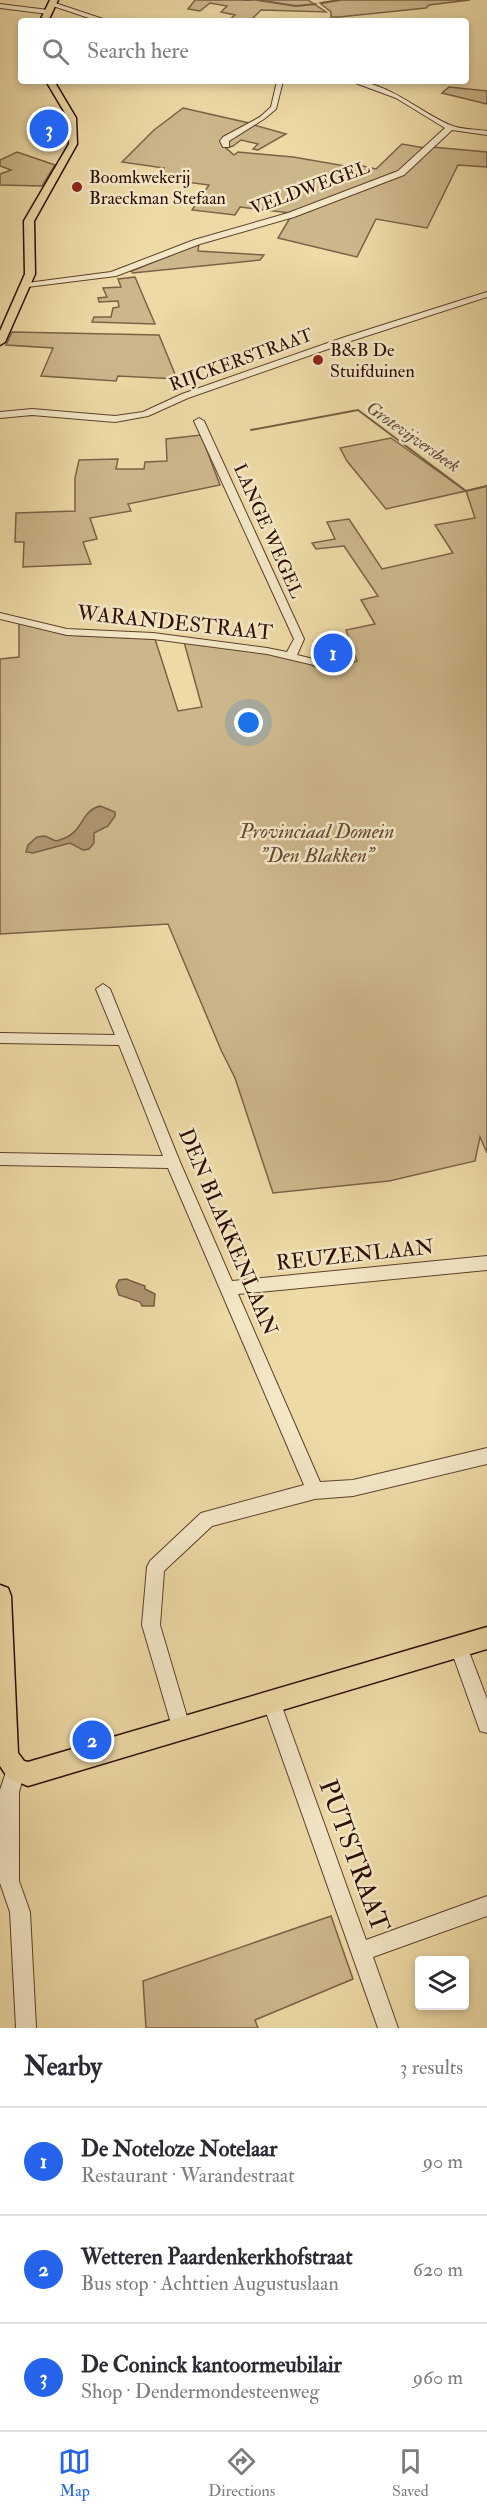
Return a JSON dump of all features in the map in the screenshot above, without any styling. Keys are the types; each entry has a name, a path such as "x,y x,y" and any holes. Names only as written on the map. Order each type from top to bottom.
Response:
{"main road":[{"path":"45,18 53,2"},
{"path":"0,342 30,274 29,221 73,144 75,132 70,111 52,84"},
{"path":"0,1596 7,1756 16,1770 28,1774 487,1638"}],"street":[{"path":"53,2 96,18"},
{"path":"0,6 48,12"},
{"path":"226,145 224,141 226,139 262,118 274,108 278,84"},
{"path":"361,84 398,97 450,129 487,133"},
{"name":"VELDWEGEL","path":"27,285 113,274 197,242 291,215 401,173 450,129"},
{"name":"RIJCKERSTRAAT","path":"0,415 32,412 115,419 145,414 185,396 348,339 487,294"},
{"name":"LANGE WEGEL","path":"199,421 299,639 291,655"},
{"name":"WARANDESTRAAT","path":"0,614 67,632 153,636 291,655 318,663"},
{"name":"DEN BLAKKENLAAN","path":"103,989 173,1162 315,1491"},
{"path":"0,1038 123,1040"},
{"path":"0,1159 173,1162"},
{"name":"REUZENLAAN","path":"228,1288 487,1263"},
{"path":"181,1727 152,1625 156,1567 207,1519 315,1491 353,1488 487,1456"},
{"path":"459,1647 487,1724"},
{"name":"PUTSTRAAT","path":"271,1701 388,2028"},
{"path":"16,1770 9,1792 9,1881 20,1912 26,2028"},
{"path":"360,1952 487,1906"}],"green space":[{"path":"195,0 308,0 326,12 261,10 253,18 232,18 235,15 221,12 227,6 210,3 200,11 188,9"},
{"path":"339,0 470,0 429,5 426,8 339,17 331,17 331,12 320,3"},
{"path":"449,87 487,91 487,104 442,93"},
{"path":"183,108 249,123 226,143 254,125 286,134 258,150 253,149 258,144 241,140 226,148 234,155 238,152 293,157 351,167 354,164 376,169 402,144 425,148 397,173 291,213 240,207 235,215 192,210 209,185 156,178 164,168 122,162 154,130"},
{"path":"432,147 487,152 487,167 458,165 427,228 376,219 357,257 278,238 291,216 401,175"},
{"path":"17,152 55,165 42,186 0,185 0,174 11,170 0,166 0,160"},
{"path":"199,244 198,251 264,255 260,260 133,273 131,271"},
{"path":"135,277 155,324 92,322 94,317 111,317 113,308 119,307 118,301 99,302 98,298 107,297 103,288 121,287 118,279"},
{"path":"12,332 159,335 177,379 118,376 116,381 41,376 53,348 6,345"},
{"path":"201,435 220,485 128,504 131,511 90,518 97,539 83,542 91,564 23,567 24,542 15,542 16,513 75,511 75,478 79,460 118,459 116,469 144,469 145,462 167,461 166,439"},
{"path":"391,438 466,491 386,509 347,461 340,448"},
{"name":"Provinciaal Domein \"Den Blakken\"","path":"487,486 487,1153 480,1137 475,1161 389,1181 273,1193 235,1078 168,924 0,934 0,659 19,657 19,623 68,635 155,639 178,711 202,707 184,642 296,657 325,672 357,661 346,630 375,624 361,600 378,596 344,546 316,549 312,543 335,539 327,522 349,519 382,569 453,553 435,525 475,518 466,491"},
{"path":"331,1916 353,1979 255,2020 258,2028 146,2028 143,1981"}],"shaded area":[{"path":"100,806 115,812 115,816 108,826 94,833 94,843 89,849 83,850 70,843 33,853 26,852 28,845 37,837 45,836 56,841 66,838 88,813"},
{"path":"126,1279 145,1286 145,1289 155,1294 154,1306 142,1306 140,1302 119,1295 116,1286 119,1280"}],"waterway":[{"path":"244,0 251,0"},
{"path":"257,0 296,6 316,4"},
{"path":"322,3 340,0"},
{"name":"Grotevijversbeek","path":"251,430 358,410 466,491 487,486"}],"place":[{"name":"De Coninck kantoormeubilair","path":"49,129"},
{"name":"Boomkwekerij Braeckman Stefaan","path":"77,187"},
{"name":"B&B De Stuifduinen","path":"318,360"},
{"name":"De Noteloze Notelaar","path":"333,653"},
{"name":"Wetteren Paardenkerkhofstraat","path":"92,1740"}]}
